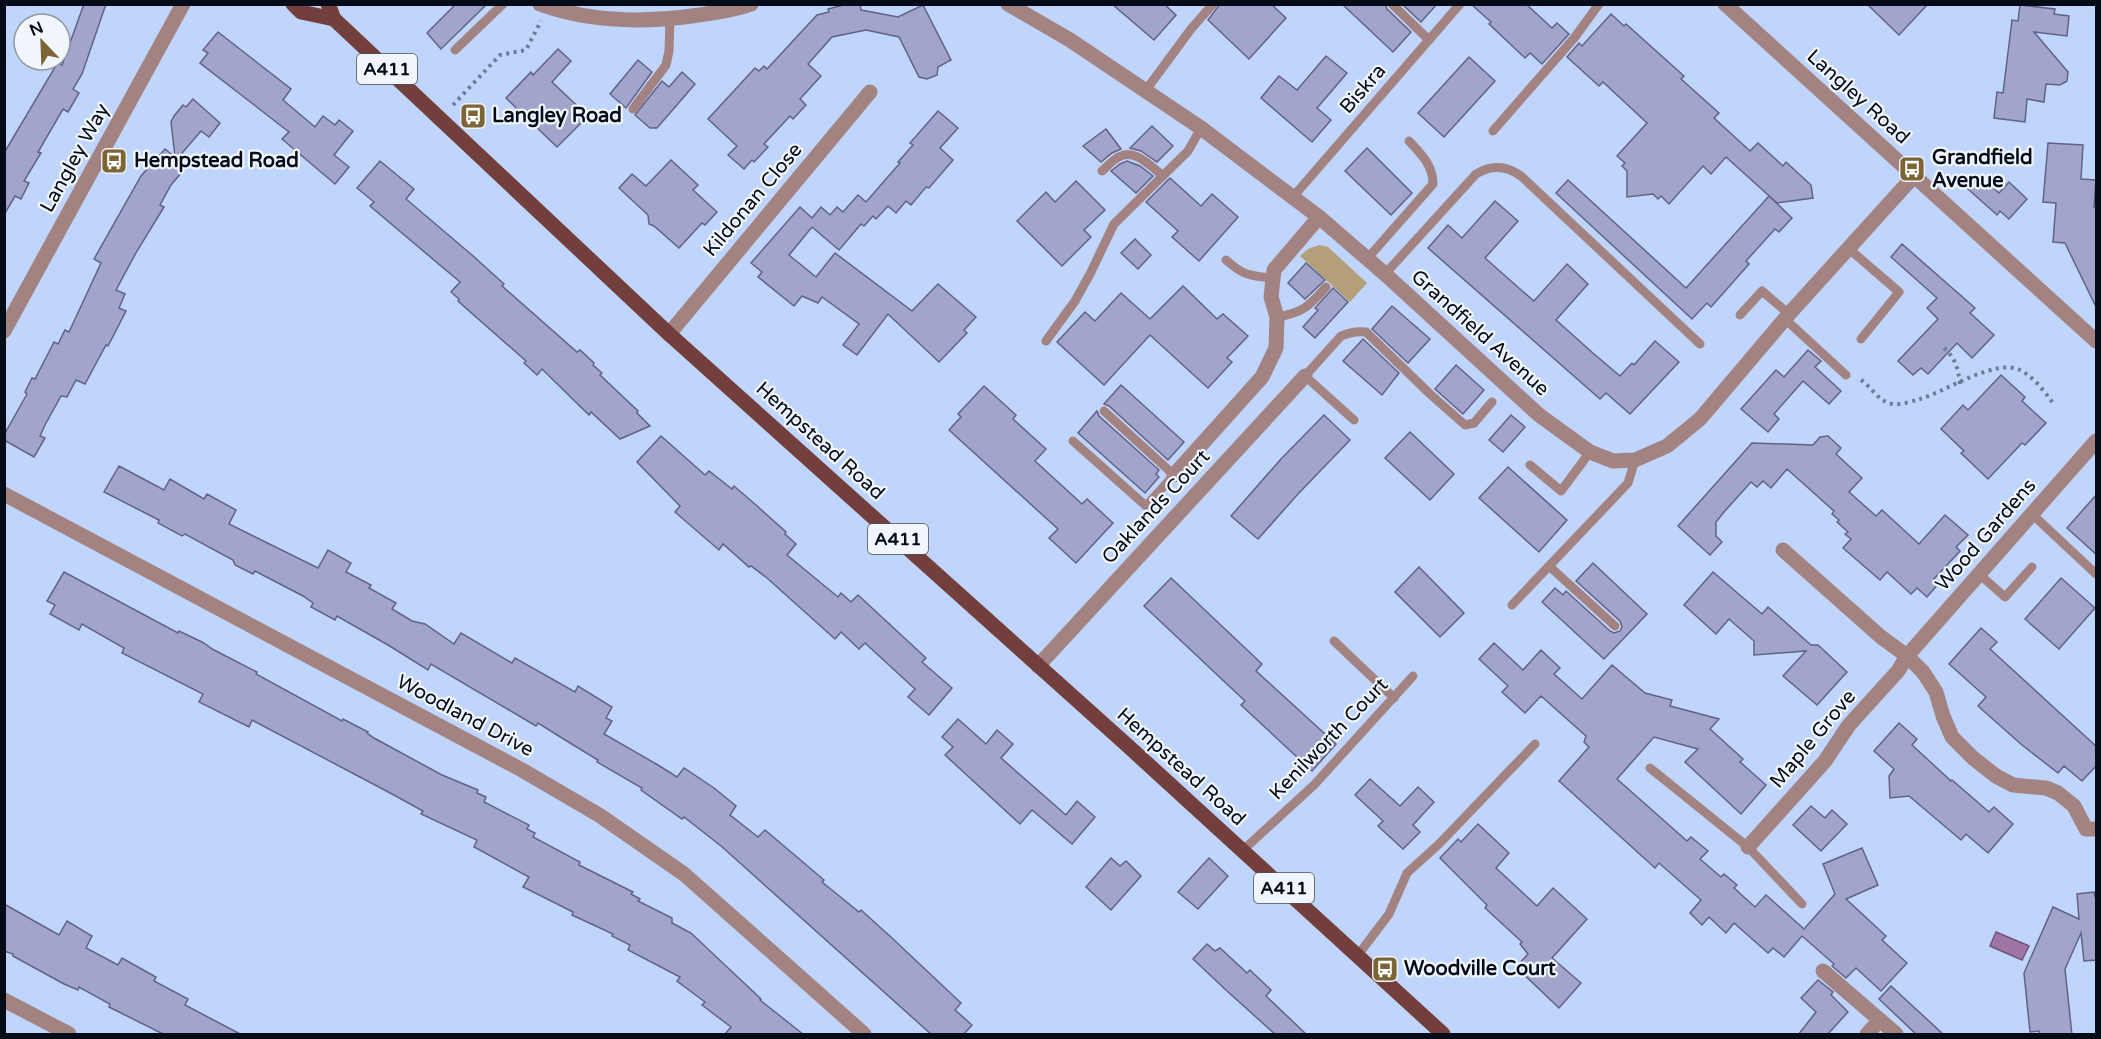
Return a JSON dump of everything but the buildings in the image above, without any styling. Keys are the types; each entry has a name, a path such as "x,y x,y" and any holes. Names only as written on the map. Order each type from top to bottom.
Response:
{"main road":[{"name":"Hempstead Road","path":"293,4 302,12 331,12 440,119 669,334 1358,955 1443,1035"}],"street":[{"name":"Langley Way","path":"4,331 183,4"},
{"path":"544,6 586,17 610,20 670,19 707,9 751,4"},
{"name":"Grandfield Avenue","path":"1008,4 1070,40 1201,128 1319,218 1385,274 1539,415 1590,452 1613,460 1635,460 1667,446 1700,419 1787,316 1914,176"},
{"name":"Langley Road","path":"1725,4 2097,340"},
{"name":"Kildonan Close","path":"669,334 870,92"},
{"path":"1174,475 1262,377 1276,348 1277,317 1271,297 1274,270 1319,218"},
{"name":"Oaklands Court","path":"1038,666 1305,376"},
{"name":"Wood Gardens","path":"1907,656 2097,441"},
{"name":"Woodland Drive","path":"4,494 501,759 599,815 684,874 864,1035"},
{"path":"1783,550 1881,637 1907,656 1932,682 1952,737 1973,758 1995,776 2013,785 2046,788 2058,793 2074,806 2086,829 2097,829"},
{"name":"Maple Grove","path":"1748,847 1825,761 1849,725 1898,671 1907,656"},
{"path":"1823,971 1896,1035"},
{"path":"4,1000 69,1035"},
{"path":"1867,1035 1880,1020"}],"lane":[{"path":"455,50 503,4"},
{"path":"1146,90 1191,29 1213,4"},
{"path":"1392,4 1429,40"},
{"name":"Biskra","path":"1292,198 1460,4"},
{"path":"1493,130 1575,37 1599,4"},
{"path":"633,109 666,65 670,19"},
{"path":"1046,341 1075,301 1114,224 1188,151 1201,128"},
{"path":"1367,259 1433,184 1430,165 1409,141"},
{"path":"1102,171 1120,156 1126,154 1137,156 1163,176"},
{"path":"1385,274 1476,174 1491,168 1507,168 1521,176 1700,344"},
{"path":"1848,248 1899,292 1861,339"},
{"path":"1226,260 1240,272 1250,276 1272,278"},
{"path":"1277,317 1292,315 1307,308 1326,287"},
{"path":"1740,315 1762,291 1846,375"},
{"path":"1354,420 1305,376 1341,336 1349,332 1366,332 1465,425 1474,423 1492,402"},
{"path":"1073,441 1146,506 1174,475 1104,411"},
{"path":"1530,465 1561,491 1590,452"},
{"path":"1512,605 1628,483 1635,460"},
{"path":"2032,514 2097,574"},
{"path":"1549,566 1615,626"},
{"path":"1979,574 2005,597 2032,567"},
{"path":"1334,641 1394,698"},
{"name":"Kenilworth Court","path":"1242,851 1314,785 1413,676"},
{"path":"1358,955 1389,914 1407,873 1439,844 1535,744"},
{"path":"1650,768 1748,847 1802,904"}],"path":[{"path":"440,119 500,55 526,50 544,6"},
{"path":"1944,348 1954,359 1958,368 1960,384"},
{"path":"1846,375 1863,380 1881,400 1893,404 1930,396 1995,368 2007,367 2019,369 2028,375 2053,403"}],"shaded area":[{"path":"1319,245 1328,247 1367,283 1350,302 1300,256 1308,249"},
{"path":"1996,932 2029,946 2022,960 1990,946"}],"place":[{"name":"Langley Road","path":"473,116"},
{"name":"Hempstead Road","path":"114,161"},
{"name":"Grandfield Avenue","path":"1912,169"},
{"name":"Woodville Court","path":"1385,969"}]}
